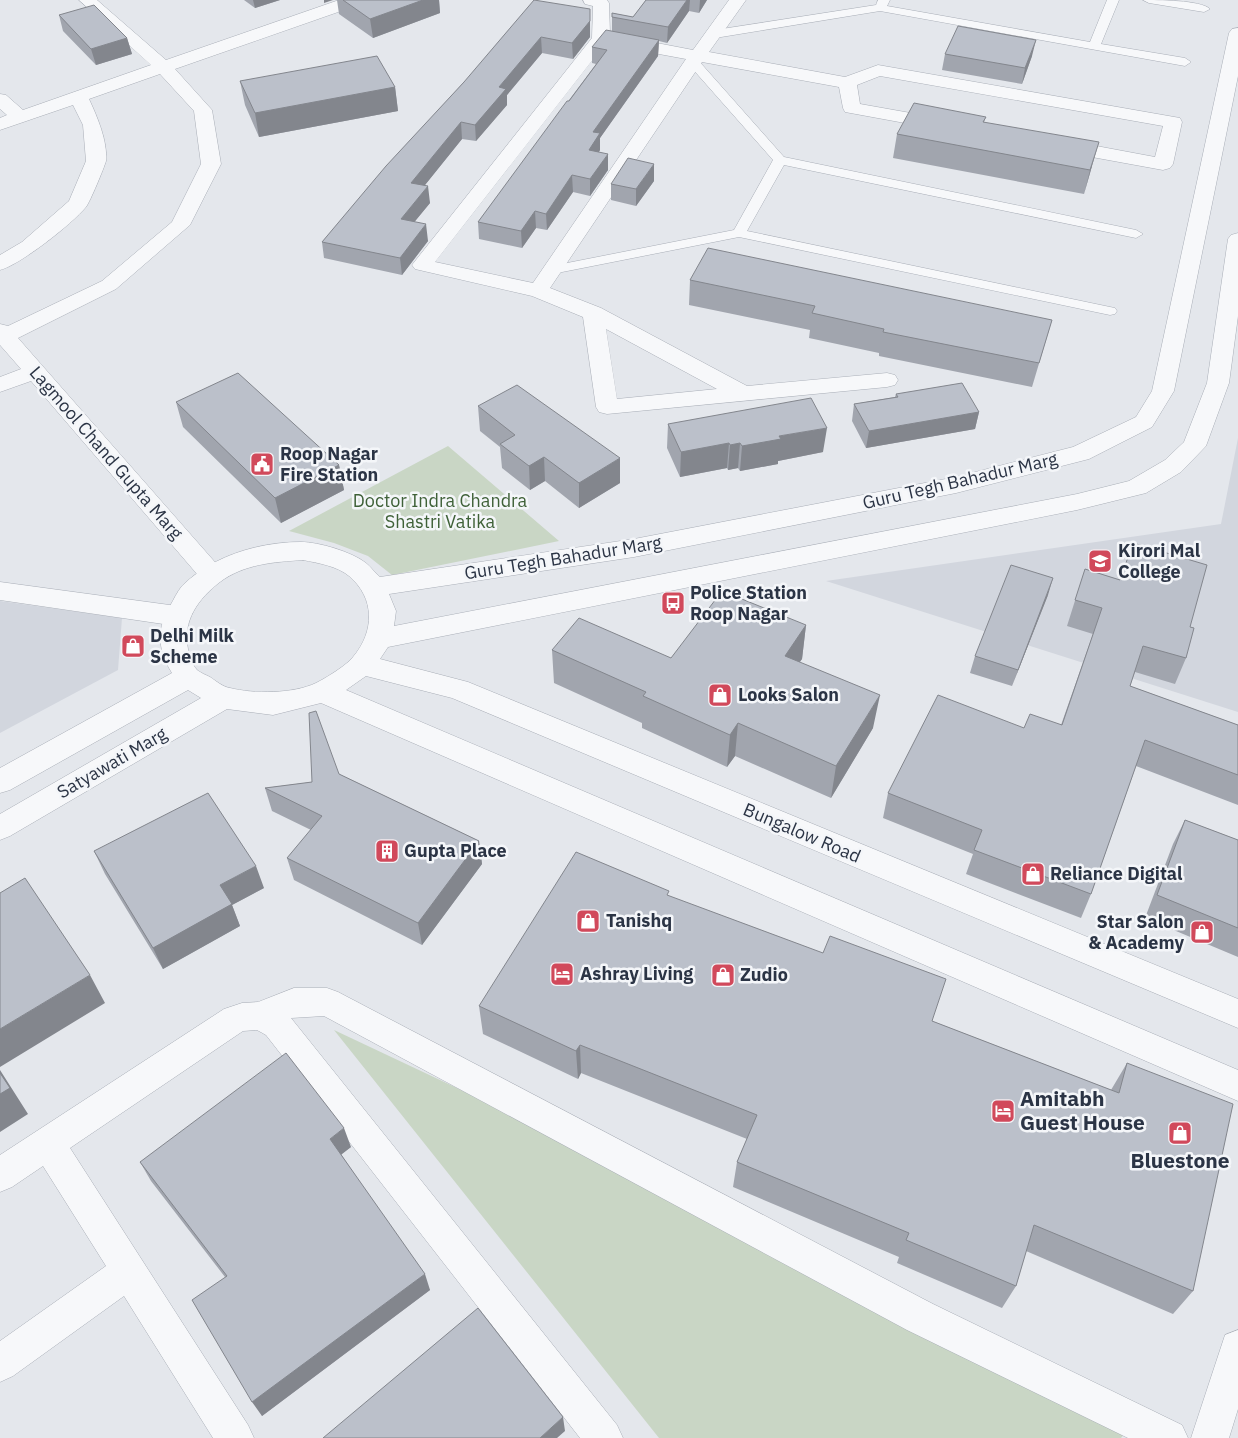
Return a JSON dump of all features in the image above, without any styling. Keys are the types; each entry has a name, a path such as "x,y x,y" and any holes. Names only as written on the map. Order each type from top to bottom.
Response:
{"street":[{"path":"2,333 109,285 180,225 210,164 203,110 164,67 87,0"},
{"path":"0,124 355,0"},
{"path":"591,0 601,4 601,38 422,264 538,291 594,313 744,394"},
{"path":"538,291 738,0"},
{"name":"Guru Tegh Bahadur Marg","path":"374,587 634,548 956,485 1081,452 1144,422 1163,390 1238,32"},
{"path":"601,38 696,59 847,83 878,70 1173,122 1163,164 1046,143"},
{"path":"847,83 852,108 959,127"},
{"path":"0,264 28,246 78,204 96,161 92,125 78,97"},
{"path":"0,99 20,117"},
{"path":"380,638 1077,502 1137,487 1173,466 1194,446 1218,383 1238,239"},
{"path":"594,313 607,407 887,380"},
{"name":"Lagmool Chand Gupta Marg","path":"2,333 212,575"},
{"path":"0,385 36,371"},
{"path":"302,551 332,557 357,569 374,587 383,612 380,638 362,665 322,692 272,704 223,698 188,677 176,658 172,638 177,616 190,594 212,575 240,561 271,553 302,551"},
{"path":"0,591 177,616"},
{"name":"Bungalow Road","path":"362,665 458,689 1238,1014"},
{"path":"0,782 188,677"},
{"path":"322,692 1238,1086"},
{"name":"Satyawati Marg","path":"0,828 223,698"},
{"path":"0,1175 235,1019 247,1015 261,1015 294,1002 327,1002 920,1317 1169,1438"},
{"path":"261,1015 277,1025 604,1438"},
{"path":"48,1143 235,1438"},
{"path":"0,1363 129,1271"},
{"path":"1210,1438 1238,1348"}],"lane":[{"path":"1094,46 1113,0"},
{"path":"1149,0 1204,9"},
{"path":"715,34 882,4 1185,62"},
{"path":"696,59 780,160 1136,234"},
{"path":"739,233 780,160"},
{"path":"552,270 739,233 1110,311"}],"shaded area":[{"name":"Kirori Mal College","path":"1238,438 1238,712 826,581 1221,524"},
{"path":"0,601 122,618 118,670 0,733"}],"green space":[{"name":"Doctor Indra Chandra Shastri Vatika","path":"448,446 559,541 392,575 368,556 334,543 289,531"},
{"path":"334,1030 1143,1411 1121,1438 659,1438"}],"building":[{"path":"343,0 423,0 370,19"},
{"path":"534,0 590,9 590,21 572,43 541,37 499,87 506,89 475,125 461,122 411,183 428,186 401,219 426,224 400,258 322,242 386,166 464,82"},
{"path":"646,0 687,0 668,27 612,17 612,13 633,17"},
{"path":"94,5 127,38 91,49 59,15"},
{"path":"958,26 1036,40 1025,68 945,54"},
{"path":"606,30 659,40 593,132 600,133 589,150 608,154 590,179 572,175 546,214 535,211 521,231 478,222 607,50 592,47"},
{"path":"377,56 395,87 255,113 240,81"},
{"path":"914,103 986,117 983,122 1099,142 1090,170 897,134"},
{"path":"628,158 654,164 636,189 611,184"},
{"path":"708,248 1052,320 1039,363 883,332 884,329 812,313 815,306 690,280"},
{"path":"238,373 339,465 275,498 176,402"},
{"path":"962,383 979,412 869,431 854,404 898,397 896,394"},
{"path":"517,385 620,458 579,483 544,457 529,466 500,444 515,435 478,406"},
{"path":"811,398 827,428 779,436 781,439 742,446 740,443 730,445 729,443 681,452 668,424"},
{"path":"1133,543 1207,565 1190,627 1194,628 1186,658 1143,646 1130,686 1238,725 1238,775 1145,740 1091,894 974,850 982,830 888,793 938,695 1024,728 1030,714 1062,725 1102,608 1075,600 1085,569 1120,580"},
{"path":"1011,565 1053,578 1018,670 975,656"},
{"path":"722,591 806,625 785,656 880,695 836,766 738,723 730,735 643,696 646,692 552,650 579,618 671,658"},
{"name":"Gupta Place","path":"316,711 339,774 479,841 418,923 287,858 322,816 265,788 312,782 309,713"},
{"path":"208,793 256,866 220,885 232,904 153,948 94,851"},
{"path":"1185,820 1238,840 1238,928 1157,895"},
{"path":"576,852 669,891 667,895 823,953 830,936 946,979 932,1021 1119,1093 1127,1063 1233,1104 1193,1291 1034,1225 1016,1286 906,1240 909,1233 737,1162 757,1115 580,1045 576,1051 479,1006"},
{"path":"25,878 90,975 0,1029 0,893"},
{"path":"286,1053 344,1128 330,1139 425,1274 252,1402 192,1300 227,1276 140,1162"},
{"path":"0,1073 10,1088 0,1094"},
{"path":"478,1308 563,1417 540,1438 323,1438"}],"place":[{"name":"Roop Nagar Fire Station","path":"262,464"},
{"name":"Kirori Mal College","path":"1100,561"},
{"name":"Police Station Roop Nagar","path":"673,603"},
{"name":"Delhi Milk Scheme","path":"133,646"},
{"name":"Looks Salon","path":"720,695"},
{"name":"Gupta Place","path":"387,851"},
{"name":"Reliance Digital","path":"1033,874"},
{"name":"Tanishq","path":"588,921"},
{"name":"Star Salon & Academy","path":"1202,932"},
{"name":"Ashray Living","path":"562,974"},
{"name":"Zudio","path":"723,975"},
{"name":"Amitabh Guest House","path":"1003,1111"},
{"name":"Bluestone","path":"1180,1133"}]}
